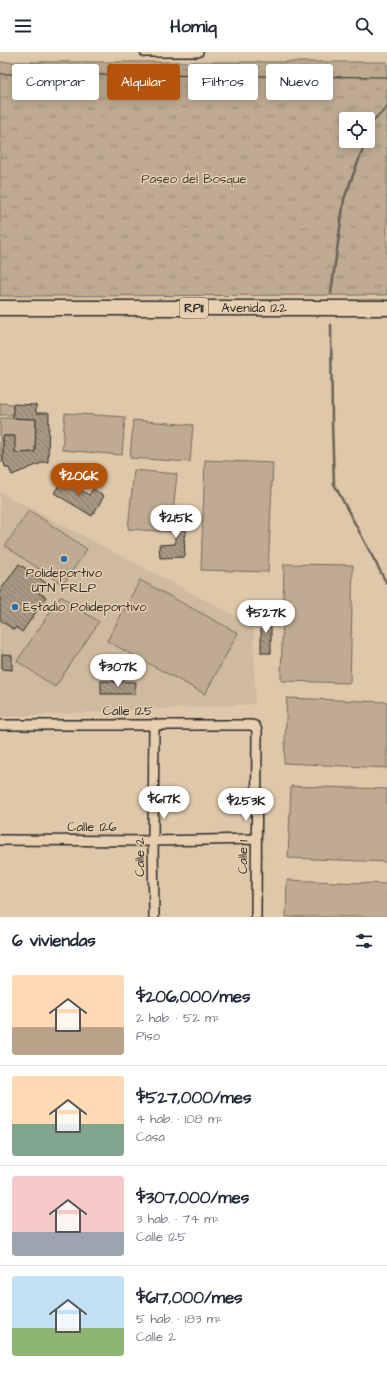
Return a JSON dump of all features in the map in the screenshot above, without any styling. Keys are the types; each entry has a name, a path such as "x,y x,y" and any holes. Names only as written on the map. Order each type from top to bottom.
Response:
{"highway":[{"name":"Avenida 122","path":"0,308 387,308"}],"street":[{"path":"146,52 198,52"},
{"name":"Calle 125","path":"0,725 154,724 255,726"},
{"name":"Calle 2","path":"154,724 154,917"},
{"name":"Calle 1","path":"255,726 256,917"},
{"name":"Calle 126","path":"0,840 153,841 256,839"}],"shaded area":[{"name":"Polideportivo UTN FRLP","path":"0,492 254,626 255,704 0,717"}],"green space":[{"name":"Paseo del Bosque","path":"0,62 387,62 387,295 0,296"},
{"path":"0,403 13,404 13,415 0,415"},
{"path":"65,413 125,417 122,455 62,450"},
{"path":"0,418 36,419 35,452 15,453 14,436 3,436 3,461 0,463"},
{"path":"133,420 193,425 190,462 130,458"},
{"path":"205,460 273,463 268,572 201,570"},
{"path":"134,470 177,474 171,532 128,529"},
{"path":"29,510 87,549 63,585 5,546"},
{"path":"284,564 353,565 350,683 281,681"},
{"path":"140,580 238,633 205,694 107,641"},
{"path":"61,596 99,622 55,687 17,661"},
{"path":"287,698 387,702 387,768 284,763"},
{"path":"291,786 387,789 387,862 288,858"},
{"path":"287,880 387,884 387,917 286,917"}],"building":[{"path":"13,404 36,405 36,413 49,413 48,462 44,462 12,475 9,468 6,468 3,461 3,436 15,436 15,453 35,452 36,419 13,418"},
{"path":"63,479 89,495 93,489 104,496 92,516 54,493"},
{"path":"175,512 185,512 185,557 160,558 159,545 175,544"},
{"name":"Estadio Polideportivo","path":"19,564 46,583 39,593 46,597 22,632 16,627 14,630 0,620 0,591"},
{"path":"261,616 271,616 271,653 261,653"},
{"path":"2,654 12,655 12,670 2,669"},
{"path":"101,681 136,682 135,694 101,694"}],"waterway":[{"path":"375,119 387,107"},
{"path":"331,293 344,199 363,148"},
{"path":"331,325 334,484 387,584"}],"tram line":[{"path":"0,74 387,77"}],"place":[{"name":"Polideportivo UTN FRLP","path":"64,559"},
{"name":"Estadio Polideportivo","path":"15,607"}]}
